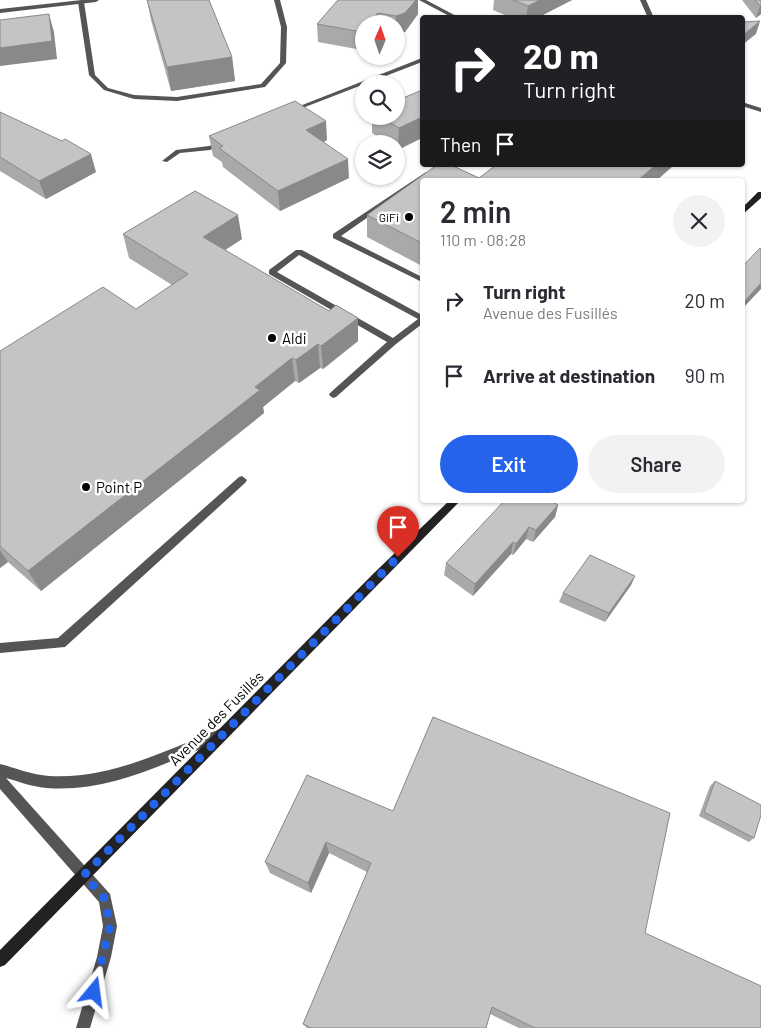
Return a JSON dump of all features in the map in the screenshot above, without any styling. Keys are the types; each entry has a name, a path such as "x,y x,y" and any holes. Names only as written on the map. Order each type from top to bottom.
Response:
{"main road":[{"path":"745,210 761,194"},
{"name":"Avenue des Fusillés","path":"0,960 453,503"}],"street":[{"path":"0,11 96,0"},
{"path":"81,2 92,76 106,88 134,98 177,99 263,86 283,64 284,27 277,0"},
{"path":"422,0 452,15"},
{"path":"643,0 650,15"},
{"path":"285,113 420,61"},
{"path":"745,105 761,110"},
{"path":"165,160 178,151 210,148 226,140"},
{"path":"420,279 336,236 414,180 432,171 440,174"},
{"path":"393,342 272,272 300,252 420,318"},
{"path":"333,394 420,321"},
{"path":"0,648 61,643 242,480"},
{"path":"0,770 48,782 75,782 112,775 223,734"},
{"path":"0,780 105,899 110,926 104,957 83,1028"}],"building":[{"path":"147,0 209,0 232,57 167,67"},
{"path":"338,0 416,0 405,13 399,15 378,13 376,15 355,15 355,31 317,24"},
{"path":"513,0 540,0 528,6"},
{"path":"755,0 761,0 760,6"},
{"path":"49,14 52,41 0,48 0,20"},
{"path":"760,21 745,34 745,22"},
{"path":"420,91 420,118 399,128 394,125 405,125 405,97"},
{"path":"295,101 326,121 306,130 348,159 278,191 219,148 223,146 209,136"},
{"path":"0,112 62,141 65,139 91,154 39,181 0,157"},
{"path":"434,167 455,167 479,178 420,178 420,242 367,215"},
{"path":"493,167 654,167 640,178 479,178"},
{"path":"195,191 238,215 203,237 329,311 336,305 358,318 321,346 318,344 296,360 292,358 255,387 260,390 28,571 0,546 0,351 103,287 136,309 188,274 123,234"},
{"path":"761,249 761,283 745,301 745,264"},
{"path":"502,503 555,503 558,505 536,530 529,527 516,544 513,542 475,584 446,563"},
{"path":"590,555 635,576 609,613 563,593"},
{"path":"433,717 670,813 645,933 761,986 761,1028 535,1028 492,1007 486,1028 311,1028 303,1024 371,863 326,842 308,883 265,862 307,775 393,811"},
{"path":"715,781 761,805 761,815 754,838 704,812"}],"place":[{"name":"GiFi","path":"409,217"},
{"name":"Aldi","path":"272,338"},
{"name":"Point P","path":"86,487"}],"route":[{"path":"94,992 110,926 105,899 84,875 398,557"}]}
